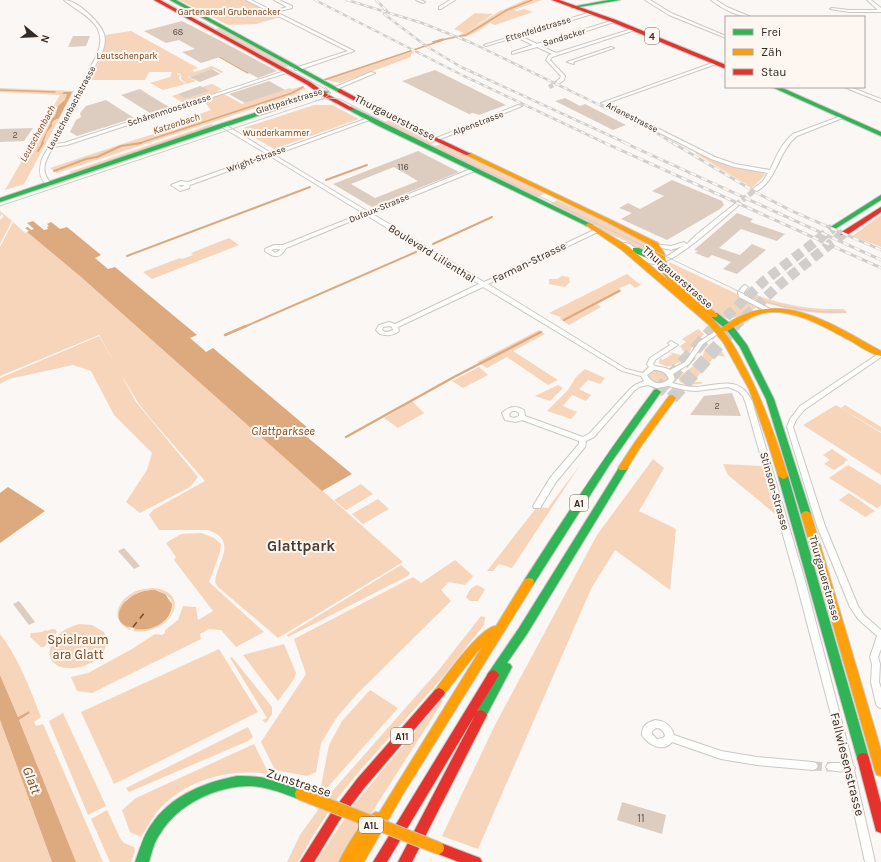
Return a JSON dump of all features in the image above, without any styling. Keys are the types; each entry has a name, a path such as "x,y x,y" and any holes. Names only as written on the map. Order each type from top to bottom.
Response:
{"main road":[{"name":"Thurgauerstrasse","path":"156,0 308,83 320,92 379,124 475,169 598,230 638,258 720,331 733,350 744,371 761,408 774,446 843,687 881,827"},
{"name":"Thurgauerstrasse","path":"172,0 272,53 297,69 395,120 564,199 644,238 655,245 662,258 665,272 670,278 729,327 750,358 764,385 772,405 881,771"},
{"name":"4","path":"554,0 634,29 722,65"},
{"path":"573,7 618,0"},
{"path":"211,30 217,27 225,28"},
{"name":"Glattparkstrasse","path":"0,200 47,183 58,177 82,172 320,92 336,88"},
{"path":"777,88 879,132"},
{"path":"379,124 380,121 385,119 395,120"},
{"name":"Glattparkstrasse","path":"0,196 47,183"},
{"path":"833,228 881,197"},
{"path":"547,204 547,201 550,199 564,199"},
{"path":"844,233 881,208"},
{"path":"611,238 626,244 649,258 662,258"},
{"path":"720,331 768,310 776,310 805,318 881,354"},
{"name":"A1","path":"357,862 399,790 606,462 657,392"},
{"name":"A1","path":"380,862 498,666 523,631 606,494 642,439 672,398"},
{"name":"A11","path":"307,862 335,817 361,783 446,684 473,649 507,618"},
{"path":"405,862 495,690 523,631"},
{"name":"Zunstrasse","path":"142,862 151,838 166,817 189,798 208,788 251,781 276,786 300,794 475,862"},
{"name":"A1L","path":"346,862 365,831 399,790"}],"street":[{"name":"Leutschenbachstrasse","path":"47,183 42,177 42,165 100,53 103,43 102,33 97,23 91,17 66,0"},
{"path":"248,0 352,51 297,69"},
{"path":"272,12 291,7 276,0"},
{"path":"418,0 423,2"},
{"path":"440,8 454,0"},
{"path":"647,0 670,14 725,37"},
{"path":"713,0 726,8 746,16"},
{"path":"869,0 881,10"},
{"path":"832,9 850,11 881,10"},
{"name":"Ettenfeldstrasse","path":"486,45 590,13"},
{"name":"Sandacker","path":"514,53 615,22"},
{"path":"557,83 563,76 548,60 548,57 554,53 634,29"},
{"path":"516,36 554,53"},
{"path":"584,44 601,52"},
{"path":"570,61 612,48"},
{"name":"Arianestrasse","path":"722,65 603,104 713,158 734,165 771,172"},
{"name":"Schärenmoosstrasse","path":"51,146 65,144 287,72"},
{"path":"336,88 373,73"},
{"path":"848,88 881,101"},
{"name":"Alpenstrasse","path":"436,139 520,106"},
{"path":"755,190 766,180 784,144 795,135 843,117"},
{"name":"Wright-Strasse","path":"188,184 370,119"},
{"name":"Boulevard Lilienthal","path":"222,125 624,370 644,375"},
{"name":"Dufaux-Strasse","path":"284,247 475,169"},
{"path":"662,258 689,245 736,205"},
{"name":"Farman-Strasse","path":"395,326 598,230"},
{"path":"655,245 667,248 677,247 698,236"},
{"path":"745,287 741,292 742,296 768,310"},
{"path":"670,373 687,363 701,343 720,331"},
{"path":"653,368 650,364 652,359 675,345 671,343"},
{"path":"881,354 802,408 792,419 790,427 821,526 854,607 865,622 881,636 879,652 874,657 876,664 875,682 881,704"},
{"path":"653,368 663,369 670,373 672,379 668,384 658,385 649,382 644,375 653,368"},
{"path":"537,506 553,480 582,445 583,440 592,435 632,390 637,386 649,382"},
{"name":"Stinson-Strasse","path":"668,384 689,389 719,385 733,386 744,393 747,397 785,524 823,667"},
{"path":"522,417 583,440"},
{"name":"Fallwiesenstrasse","path":"823,667 850,768 870,862"},
{"path":"669,737 721,755 757,761 813,766"},
{"path":"831,767 850,768"}],"green space":[{"name":"Gartenareal Grubenacker","path":"179,0 244,0 281,17 256,24 228,25"},
{"path":"525,0 542,0 514,10 517,11 524,9 533,12 495,25 490,23 475,33 465,37 459,35 464,33 454,29 475,13 493,14 467,32 498,12"},
{"path":"219,28 269,53 289,66 283,68 214,30"},
{"name":"Leutschenpark","path":"131,31 198,68 192,70 195,72 212,66 224,72 221,73 214,69 188,77 196,81 187,84 181,79 181,76 178,74 182,75 179,73 177,74 180,76 179,79 186,84 163,90 150,83 170,77 172,72 149,72 145,80 89,80 102,53 105,35"},
{"path":"410,51 415,53 411,54 411,57 340,83 323,79"},
{"path":"212,84 222,89 217,91 219,92 183,103 172,96 178,94 185,99 210,91 201,87"},
{"path":"303,86 306,89 299,91 301,93 57,173 50,168 191,123 184,119 211,110 204,101 224,94 242,104 290,88 292,89"},
{"path":"0,88 74,91 24,184 5,190 60,95 0,92"},
{"name":"Wunderkammer","path":"314,105 332,105 359,119 274,149 240,129"},
{"path":"389,120 436,142 428,145 382,123"},
{"path":"212,124 213,125 200,131 88,169 71,173 69,172"},
{"path":"220,130 41,190 42,189 39,188 182,141"},
{"path":"441,144 546,193 537,197 432,147"},
{"path":"697,152 719,162 763,172 765,175 752,188 695,153"},
{"path":"557,200 616,226 651,246 657,254 653,256 642,253 626,241 609,234 551,204"},
{"path":"0,211 12,221 0,244 0,220 3,217 2,213 0,217"},
{"path":"881,215 881,247 852,236"},
{"path":"13,222 81,277 403,562 278,638 218,587 215,582 224,552 222,540 208,530 159,530 149,515 153,510 205,481 150,418 139,404 120,373 136,402 198,477 190,487 140,513 126,502 147,470 152,453 114,415 91,371 73,365 9,379 0,384 0,378 99,336 116,365 99,335 0,376 0,247"},
{"path":"229,238 239,245 152,279 143,272 180,258 182,259 193,255 191,253"},
{"path":"669,262 737,294 740,298 758,307 737,317 729,319 725,318 713,310 678,279 673,273"},
{"path":"627,274 641,285 635,288 630,284 619,288 622,291 597,304 601,307 569,325 560,319 561,317 549,313"},
{"path":"562,276 569,277 570,282 565,287 549,284 549,279 557,279"},
{"path":"747,291 771,300 795,306 819,309 844,309 847,313 808,312 783,308 746,296"},
{"path":"698,329 704,334 693,345 688,355 681,362 667,367 659,363 660,358 663,360 672,354 669,352 681,355 685,353 680,346 686,342 682,339"},
{"path":"539,330 545,334 513,351 558,380 548,385 507,357 487,368 477,362"},
{"path":"713,342 719,347 725,357 716,355 693,382 703,382 701,384 686,385 680,382 678,377 692,367 702,357 705,349"},
{"path":"479,367 488,375 463,388 452,381"},
{"path":"585,369 605,378 600,384 588,380 579,389 591,395 586,401 572,395 563,406 577,412 571,419 547,411 568,390 576,377"},
{"path":"659,370 667,374 669,378 665,382 660,383 650,380 648,374 652,371"},
{"path":"558,385 563,388 550,401 535,396"},
{"path":"412,401 424,413 398,428 384,418"},
{"path":"836,405 881,433 881,475 803,425"},
{"path":"845,405 881,427 881,432 841,408"},
{"path":"832,449 848,460 834,470 824,464 830,460 823,455"},
{"path":"653,459 664,468 639,511 676,529 670,590 615,550 591,589 478,849 442,836 495,725 597,535"},
{"path":"723,464 762,466 775,514 728,475"},
{"path":"580,465 512,568 499,564 493,571 487,571 537,507 548,508"},
{"path":"848,465 881,485 881,505 877,508 829,478"},
{"path":"361,484 373,494 346,510 334,500"},
{"path":"849,493 875,511 865,517 839,500"},
{"path":"378,499 389,509 363,524 352,514"},
{"path":"202,533 214,538 221,544 220,552 209,582 264,632 236,647 221,630 209,629 200,634 201,639 92,693 77,691 71,677 88,673 132,649 155,634 162,635 165,633 165,630 178,620 183,606 196,607 198,620 213,611 174,560 176,557 166,543 181,534"},
{"path":"455,560 473,576 465,585 449,582 441,590 451,601 357,694 337,717 321,743 316,772 307,776 275,770 261,742 306,674 294,639 413,577 421,583"},
{"path":"401,565 410,573 408,576 288,637 287,635"},
{"path":"477,585 485,589 478,601 470,601 466,597 470,590"},
{"path":"153,588 166,591 173,597 175,605 173,613 167,621 158,627 146,631 133,631 134,629 148,629 162,624 171,614 171,600 160,592 148,590 136,594 125,601 128,627 131,628 130,630 123,626 119,621 118,611 123,600 136,591"},
{"path":"481,616 485,617 484,625 442,678 357,774 337,799 298,862 287,862 300,835 328,796 438,671"},
{"name":"Spielraum ara Glatt","path":"80,624 92,625 104,632 106,641 105,650 89,664 80,667 67,668 57,665 51,660 50,652 52,644 57,636 67,629"},
{"path":"55,629 57,632 44,647 41,647 30,637 31,633"},
{"path":"0,634 18,664 41,717 34,722 36,726 43,724 103,862 76,862 19,720 30,713 29,711 18,717 0,675"},
{"path":"284,644 296,673 294,679 278,701 243,655"},
{"path":"219,649 258,712 114,784 81,712"},
{"path":"232,657 272,707 272,714 266,723 262,720 267,718 230,658"},
{"path":"370,690 398,708 326,789 321,786 329,745 342,721"},
{"path":"441,700 443,701 340,862 316,862 353,806"},
{"path":"63,713 106,806 88,815 49,721"},
{"path":"0,720 52,862 0,862"},
{"path":"248,727 253,737 248,741 129,792 126,788"},
{"path":"254,744 269,774 238,773 223,775 193,785 180,792 156,813 141,837 130,832 122,810 136,798"},
{"path":"107,810 120,838 124,843 134,847 135,851 131,862 110,862 91,819"}],"water":[{"path":"64,92 72,92 59,118 53,121 43,143 41,143 51,122 50,120 55,116 58,106 65,100 67,94 62,94"},
{"name":"Glattparksee","path":"33,221 44,230 48,229 47,227 49,226 47,224 51,222 60,229 67,227 101,255 95,258 108,269 115,267 197,335 190,338 206,352 213,348 314,433 307,437 352,474 322,491 81,277 27,232 29,231 25,228 28,227 31,230 34,229 27,223"},
{"path":"8,487 45,511 0,543 0,493"},
{"path":"155,590 165,594 172,604 171,611 164,621 159,625 140,630 125,625 120,621 119,614 126,601 134,595 144,591"},
{"name":"Glatt","path":"0,675 18,717 29,711 30,713 19,720 76,862 52,862 0,720"}],"building":[{"path":"182,21 277,71 258,78 220,57 201,63 182,52 195,49 179,40 166,43 144,31"},
{"path":"73,36 90,36 86,46 68,47"},
{"path":"212,69 220,74 200,82 189,77"},
{"path":"435,70 506,105 479,115 473,113 469,114 402,81"},
{"path":"269,81 285,90 245,103 229,94"},
{"path":"200,86 210,91 185,99 178,94"},
{"path":"140,89 169,107 150,113 121,95"},
{"path":"565,98 580,106 585,104 626,125 613,130 555,101"},
{"path":"106,100 134,118 77,136 70,132 76,120 81,117 80,113 86,106"},
{"path":"33,128 24,141 0,142 0,129"},
{"path":"418,151 459,172 372,207 333,184","holes":["394,167 418,181 375,198 351,184"]},
{"path":"672,180 722,201 724,205 720,209 667,240 621,219 632,213 619,208 628,203 640,209 664,196 652,191"},
{"path":"737,213 753,219 750,222 785,234 777,241 741,229 719,248 740,255 752,244 766,250 737,274 723,269 731,262 712,255 708,258 695,253 698,251 694,250"},
{"path":"732,393 741,416 690,415 704,396"},
{"path":"124,548 140,566 134,569 118,551"},
{"path":"19,601 35,622 29,625 13,604"},
{"path":"622,802 666,815 662,834 617,820"}],"waterway":[{"name":"Katzenbach","path":"324,80 446,39 466,35 507,10 532,0"},
{"name":"Katzenbach","path":"433,42 443,39"},
{"path":"218,56 248,73"},
{"name":"Katzenbach","path":"139,143 292,93 303,87"},
{"path":"0,90 55,92"},
{"name":"Leutschenbach","path":"38,151 43,143"},
{"name":"Katzenbach","path":"54,171 86,159 97,157 121,146 139,143"},
{"path":"326,180 367,165"},
{"path":"127,256 310,187"},
{"path":"433,244 492,217"},
{"path":"244,327 416,252"},
{"path":"564,320 619,291"},
{"path":"225,335 246,326"},
{"path":"346,437 454,377 541,332"}],"ferry route":[{"path":"133,627 145,612"}],"tunnel":[{"path":"549,87 557,83"},
{"path":"736,205 755,190"},
{"path":"716,326 764,281 833,228"},
{"path":"735,326 778,286 844,233"},
{"path":"657,392 716,326"},
{"path":"672,398 735,326"},
{"path":"813,766 831,767"}],"tram line":[{"path":"162,0 329,91"},
{"path":"325,87 329,91"},
{"path":"318,100 325,98 331,93 329,91"},
{"path":"318,100 329,98 340,99 396,128 753,298 776,305 799,309 822,312 846,312"},
{"path":"0,206 318,100"}],"railway":[{"path":"315,0 464,76 607,144"},
{"path":"347,0 422,23 472,43 655,132 674,144"},
{"path":"376,0 387,11"},
{"path":"384,14 426,46 461,67 628,144"},
{"path":"605,143 881,268"},
{"path":"625,143 881,260"},
{"path":"673,143 757,193 792,211 881,250"}],"traffic: fast":[{"path":"172,0 340,91"},
{"path":"573,7 618,0"},
{"path":"777,88 881,134"},
{"path":"0,200 222,125 326,92"},
{"path":"351,109 379,124 589,225"},
{"path":"833,228 881,197"},
{"path":"636,250 651,258 661,255"},
{"path":"714,315 729,327 744,347 770,399 806,514"},
{"path":"529,582 575,509 657,392"},
{"path":"493,675 523,631 623,468"},
{"path":"783,476 863,758"},
{"path":"481,715 506,667"},
{"path":"142,862 156,828 175,808 198,793 224,784 251,781 270,784 301,794"}],"traffic: slow":[{"path":"468,154 609,221 655,245 660,253 664,269 670,278 714,315"},
{"path":"589,225 625,248 711,322 727,341 753,389 774,446 783,476"},
{"path":"724,329 758,312 782,310 811,319 881,354"},
{"path":"623,468 638,444 672,398"},
{"path":"806,514 881,771"},
{"path":"357,862 399,790 529,582"},
{"path":"439,693 473,649 494,630"},
{"path":"301,794 438,848"},
{"path":"346,862 365,831 376,818"}],"traffic: jam":[{"path":"156,0 308,83 325,95 351,109"},
{"path":"554,0 614,21 725,67"},
{"path":"340,91 395,120 468,154"},
{"path":"844,233 881,209"},
{"path":"380,862 493,675"},
{"path":"307,862 335,817 361,783 439,693"},
{"path":"405,862 481,715"},
{"path":"863,758 881,827"},
{"path":"438,848 475,862"}],"district":[{"name":"Glattpark","path":"301,546"}]}
